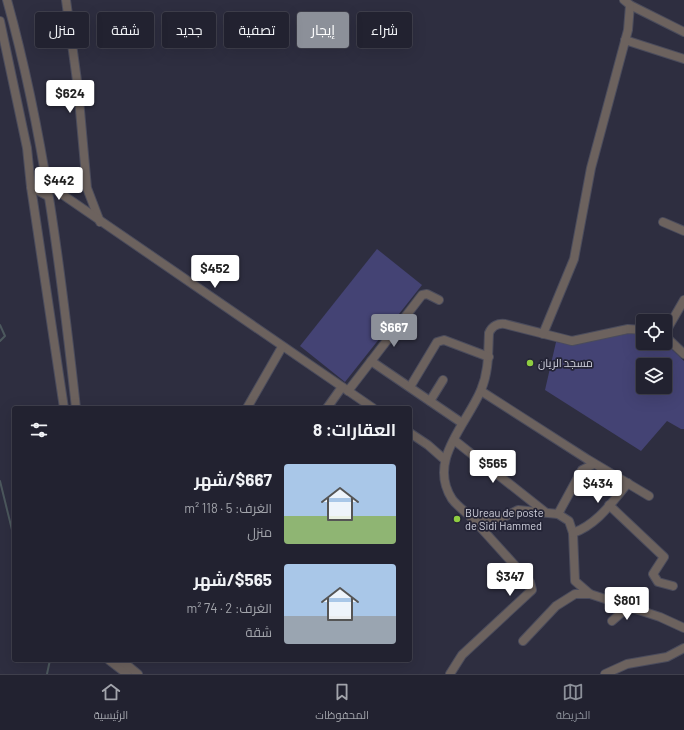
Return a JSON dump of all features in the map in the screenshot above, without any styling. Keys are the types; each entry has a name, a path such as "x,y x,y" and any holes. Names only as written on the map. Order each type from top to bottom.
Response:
{"street":[{"path":"7,0 22,53 41,144 76,406"},
{"path":"66,0 78,88 87,188 100,222"},
{"path":"543,334 574,259 591,168 625,40 627,3 684,32"},
{"path":"0,20 28,148 31,188 64,406"},
{"path":"625,40 684,59"},
{"path":"47,184 100,222 370,406"},
{"path":"31,188 48,196"},
{"path":"663,222 684,231"},
{"path":"329,406 371,361 422,295 427,294 439,300"},
{"path":"672,322 684,300"},
{"path":"450,674 462,655 532,590 530,582 472,518 452,499 444,479 445,460 462,423 481,391 488,370 489,333 492,328 498,324 523,328 574,341 628,329 636,330"},
{"path":"410,388 440,340 444,340 489,357"},
{"path":"672,342 684,354"},
{"path":"248,406 282,347"},
{"path":"371,361 462,423"},
{"path":"430,401 443,380"},
{"path":"481,391 594,464 648,496"},
{"path":"412,434 428,445 445,460"},
{"path":"454,440 545,512"},
{"path":"558,514 582,470 594,464"},
{"path":"573,533 586,528 628,483"},
{"path":"609,505 664,558 654,574 658,582 673,586"},
{"path":"472,518 502,518 518,510 558,514 569,521 573,533 575,594"},
{"path":"574,581 590,594"},
{"path":"523,641 556,606 575,594 590,594 684,628"},
{"path":"612,621 628,607"},
{"path":"605,674 627,664 667,657 684,648"},
{"path":"112,662 127,674"},
{"path":"123,662 138,674"}],"shaded area":[{"path":"377,249 422,285 345,382 300,346"},
{"path":"624,332 636,333 636,350 672,350 684,361 684,429 681,429 667,421 641,451 545,390 556,342 578,344"}],"waterway":[{"path":"0,325 5,336 0,341"},
{"path":"0,481 12,530"},
{"path":"47,674 50,662"}],"place":[{"name":"مسجد الريان","path":"530,363"},
{"name":"BUreau de poste de Sidi Hammed","path":"457,519"}]}
